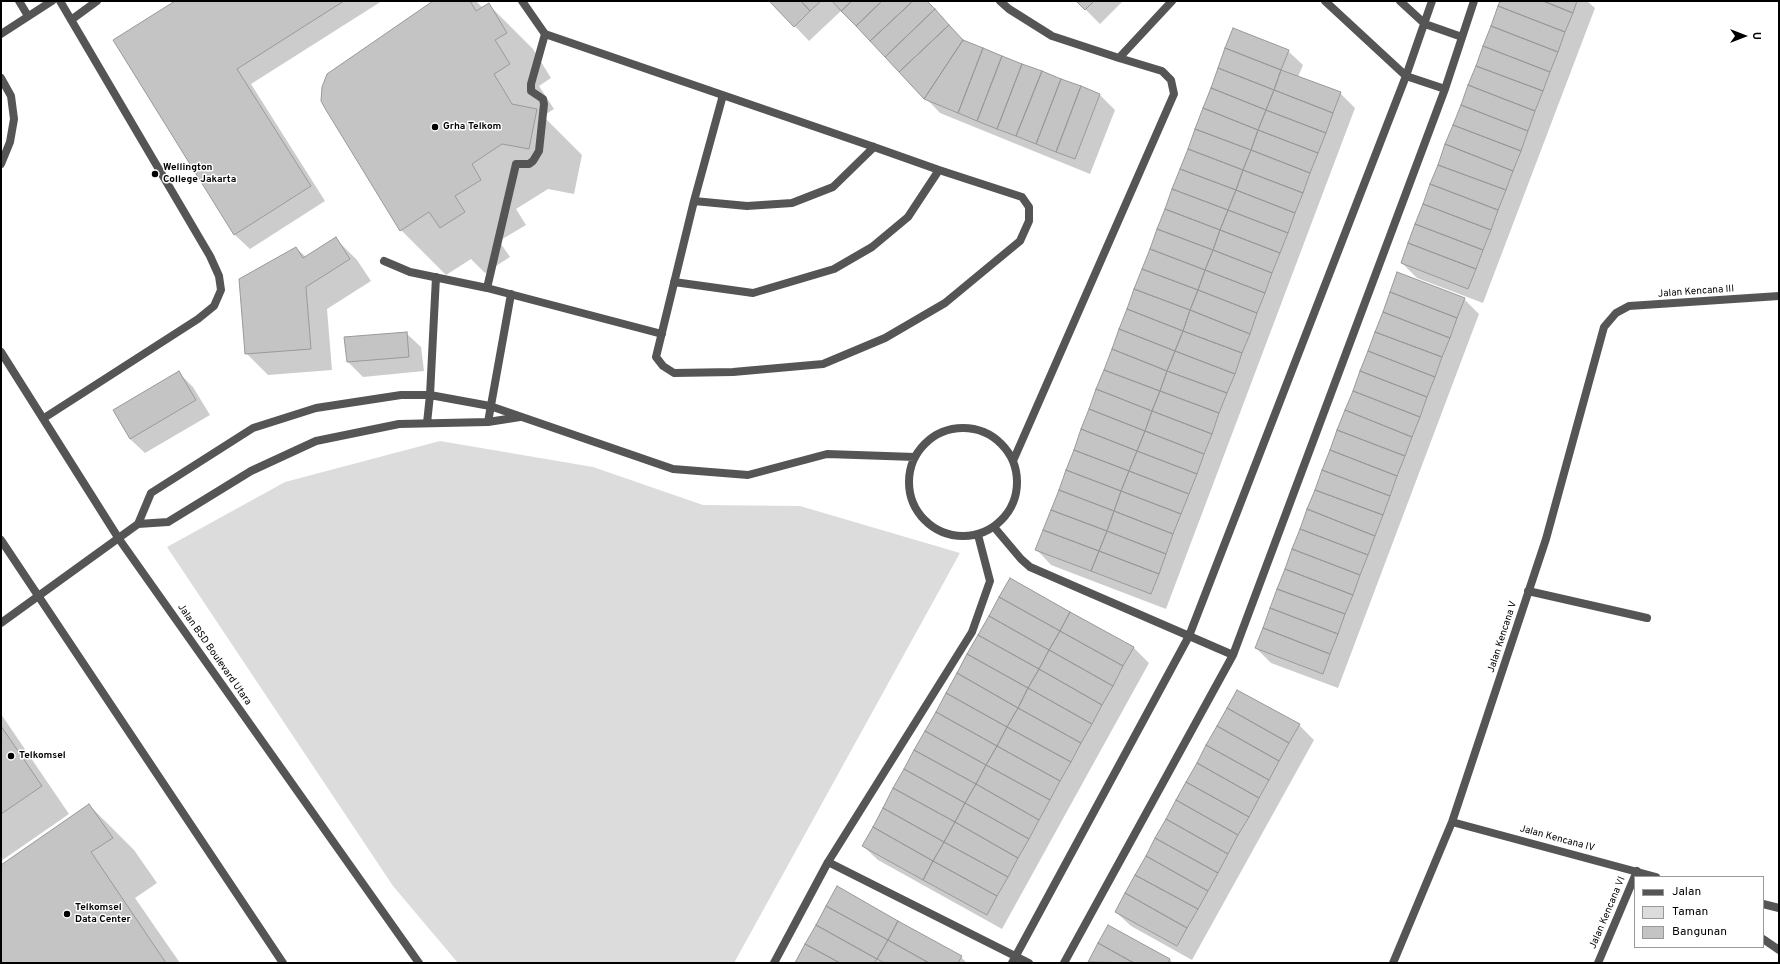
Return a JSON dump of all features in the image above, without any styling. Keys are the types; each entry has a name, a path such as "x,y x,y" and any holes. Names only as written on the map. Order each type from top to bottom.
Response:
{"street":[{"path":"19,1 28,16"},
{"path":"1,34 52,1"},
{"path":"44,418 198,319 214,306 221,290 219,276 210,256 60,1"},
{"path":"71,20 97,1"},
{"path":"522,1 545,34 723,95 874,147 939,170 1022,197 1029,207 1029,221 1020,241 945,303 885,338 823,364 733,372 674,373 663,366 656,357 694,201 723,95"},
{"path":"1000,1 1009,10 1052,36 1162,71 1171,80 1174,94 1013,461"},
{"path":"1119,58 1172,1"},
{"path":"1325,1 1406,76 1445,89"},
{"path":"1400,1 1425,24 1462,37"},
{"path":"1012,963 1189,636 1406,76 1432,1"},
{"path":"1064,963 1233,655 1445,89 1474,1"},
{"path":"487,288 516,164 529,164 533,162 539,151 544,104 543,99 531,91 531,84 545,34"},
{"path":"1,78 11,96 14,119 10,142 1,164"},
{"path":"694,201 746,206 792,203 833,187 874,147"},
{"path":"674,282 753,293 834,269 872,247 908,217 939,170"},
{"path":"384,261 410,272 487,288 662,334"},
{"path":"427,423 430,395 436,277"},
{"path":"488,422 511,294"},
{"name":"Jalan Kencana III","path":"1616,313 1629,306 1779,296"},
{"name":"Jalan Kencana V","path":"1393,963 1452,822 1546,539 1604,327 1616,313"},
{"name":"Jalan BSD Boulevard Utara","path":"1,352 119,539 419,963"},
{"path":"1,624 138,524 151,493 253,428 316,408 401,395 430,395 490,406 673,469 748,475 827,454 915,457"},
{"path":"138,524 168,522 251,471 316,441 399,424 488,422 522,417"},
{"path":"957,428 974,428 991,435 1004,446 1013,461 1017,479 1015,498 1008,514 994,527 978,535 960,537 942,532 927,523 916,509 910,492 909,474 915,457 925,443 940,432 957,428"},
{"path":"994,527 1021,559 1030,566 1233,655"},
{"path":"774,963 828,862 972,632 990,581 978,535"},
{"path":"1,540 283,963"},
{"path":"1528,591 1647,618"},
{"name":"Jalan Kencana IV","path":"1452,822 1653,876"},
{"path":"828,862 1016,955 1029,963"},
{"name":"Jalan Kencana VI","path":"1635,876 1637,871"},
{"name":"Jalan Kencana VI","path":"1598,963 1634,878"},
{"path":"1764,904 1779,908"},
{"path":"1764,940 1779,950"}],"green space":[{"path":"440,441 593,467 703,505 800,506 960,553 734,963 458,963 393,886 167,547 285,482"}],"building":[{"path":"175,1 344,1 237,69 311,186 234,235 113,40"},
{"name":"Grha Telkom","path":"433,1 470,1 476,11 489,3 507,33 495,40 510,64 494,74 512,104 537,109 529,149 502,144 472,164 481,180 455,196 465,212 440,228 429,212 400,231 321,101 322,87 327,74"},
{"path":"769,1 801,1 810,11 794,27"},
{"path":"801,1 821,1 810,11"},
{"path":"832,1 852,1 841,11"},
{"path":"852,1 882,1 856,26 841,11"},
{"path":"882,1 913,1 870,41 856,26"},
{"path":"913,1 927,1 935,9 885,57 870,41"},
{"path":"1076,1 1094,1 1085,10"},
{"path":"1500,1 1543,1 1573,13 1565,32 1498,6"},
{"path":"1543,1 1577,1 1573,13"},
{"path":"1498,6 1565,32 1558,52 1491,26"},
{"path":"935,9 949,25 899,72 885,57"},
{"path":"949,25 963,40 924,99 899,72"},
{"path":"1491,26 1558,52 1550,72 1483,46"},
{"path":"1233,28 1289,50 1281,70 1225,48"},
{"path":"963,40 983,48 958,113 924,99"},
{"path":"1483,46 1550,72 1543,91 1476,66"},
{"path":"983,48 1002,56 977,121 958,113"},
{"path":"1225,48 1281,70 1274,90 1218,68"},
{"path":"1002,56 1022,64 997,129 977,121"},
{"path":"1022,64 1042,71 1016,136 997,129"},
{"path":"1476,66 1543,91 1535,111 1468,85"},
{"path":"1218,68 1274,90 1266,110 1211,88"},
{"path":"1281,70 1341,92 1333,113 1274,90"},
{"path":"1042,71 1061,79 1036,144 1016,136"},
{"path":"1061,79 1081,86 1056,152 1036,144"},
{"path":"1468,85 1535,111 1528,131 1461,105"},
{"path":"1081,86 1100,94 1075,159 1056,152"},
{"path":"1211,88 1266,110 1258,130 1203,108"},
{"path":"1274,90 1333,113 1326,133 1266,110"},
{"path":"1461,105 1528,131 1521,151 1453,125"},
{"path":"1203,108 1258,130 1251,150 1195,129"},
{"path":"1266,110 1326,133 1318,153 1258,130"},
{"path":"1453,125 1521,151 1513,171 1445,144"},
{"path":"1195,129 1251,150 1243,170 1188,149"},
{"path":"1258,130 1318,153 1310,173 1251,150"},
{"path":"1445,144 1513,171 1506,190 1438,165"},
{"path":"1188,149 1243,170 1236,190 1180,169"},
{"path":"1251,150 1310,173 1303,193 1243,170"},
{"path":"1438,165 1506,190 1498,210 1430,184"},
{"path":"1180,169 1236,190 1228,210 1172,189"},
{"path":"1243,170 1303,193 1295,213 1236,190"},
{"path":"1430,184 1498,210 1491,230 1423,204"},
{"path":"1172,189 1228,210 1220,230 1165,209"},
{"path":"1236,190 1295,213 1288,233 1228,210"},
{"path":"1423,204 1491,230 1483,250 1415,224"},
{"path":"1165,209 1220,230 1213,250 1157,229"},
{"path":"1228,210 1288,233 1280,253 1220,230"},
{"path":"1415,224 1483,250 1476,269 1408,243"},
{"path":"1157,229 1213,250 1205,270 1150,249"},
{"path":"1220,230 1280,253 1272,273 1213,250"},
{"path":"336,237 350,259 306,287 311,349 245,354 239,279 296,247 303,258"},
{"path":"1408,243 1476,269 1468,289 1401,263"},
{"path":"1150,249 1205,270 1198,290 1142,269"},
{"path":"1213,250 1272,273 1265,293 1205,270"},
{"path":"1142,269 1198,290 1190,310 1134,289"},
{"path":"1205,270 1265,293 1257,313 1198,290"},
{"path":"1397,272 1465,298 1457,318 1390,292"},
{"path":"1134,289 1190,310 1183,331 1127,309"},
{"path":"1198,290 1257,313 1250,334 1190,310"},
{"path":"1390,292 1457,318 1450,338 1383,312"},
{"path":"1127,309 1183,331 1175,351 1119,329"},
{"path":"1190,310 1250,334 1242,353 1183,331"},
{"path":"1383,312 1450,338 1442,357 1375,332"},
{"path":"1119,329 1175,351 1167,371 1112,349"},
{"path":"1183,331 1242,353 1235,374 1175,351"},
{"path":"407,332 409,357 347,362 344,337"},
{"path":"1375,332 1442,357 1435,377 1368,351"},
{"path":"1112,349 1167,371 1160,391 1104,370"},
{"path":"1175,351 1235,374 1227,393 1167,371"},
{"path":"1368,351 1435,377 1427,397 1360,371"},
{"path":"1104,370 1160,391 1152,411 1096,389"},
{"path":"179,371 196,400 130,439 113,410"},
{"path":"1167,371 1227,393 1219,413 1160,391"},
{"path":"1360,371 1427,397 1420,417 1353,391"},
{"path":"1096,389 1152,411 1145,431 1089,409"},
{"path":"1160,391 1219,413 1212,434 1152,411"},
{"path":"1353,391 1420,417 1412,437 1345,410"},
{"path":"1089,409 1145,431 1137,451 1081,429"},
{"path":"1345,410 1412,437 1405,456 1337,430"},
{"path":"1152,411 1212,434 1204,454 1145,431"},
{"path":"1081,429 1137,451 1129,471 1074,450"},
{"path":"1337,430 1405,456 1397,476 1330,450"},
{"path":"1145,431 1204,454 1197,474 1137,451"},
{"path":"1074,450 1129,471 1121,491 1066,470"},
{"path":"1330,450 1397,476 1390,496 1322,470"},
{"path":"1137,451 1197,474 1189,494 1129,471"},
{"path":"1066,470 1121,491 1114,511 1059,490"},
{"path":"1322,470 1390,496 1383,515 1315,490"},
{"path":"1129,471 1189,494 1181,514 1121,491"},
{"path":"1059,490 1114,511 1107,531 1051,510"},
{"path":"1315,490 1383,515 1375,536 1307,509"},
{"path":"1121,491 1181,514 1173,534 1114,511"},
{"path":"1307,509 1375,536 1368,555 1300,529"},
{"path":"1051,510 1107,531 1099,551 1043,530"},
{"path":"1114,511 1173,534 1166,554 1107,531"},
{"path":"1300,529 1368,555 1360,575 1292,549"},
{"path":"1043,530 1099,551 1091,571 1035,550"},
{"path":"1107,531 1166,554 1159,574 1099,551"},
{"path":"1292,549 1360,575 1353,595 1285,569"},
{"path":"1099,551 1159,574 1151,594 1091,571"},
{"path":"1285,569 1353,595 1345,614 1277,589"},
{"path":"1010,578 1070,612 1060,631 999,597"},
{"path":"1277,589 1345,614 1338,634 1270,608"},
{"path":"999,597 1060,631 1049,650 989,616"},
{"path":"1270,608 1338,634 1330,654 1263,628"},
{"path":"1070,612 1134,647 1123,666 1060,631"},
{"path":"989,616 1049,650 1039,669 978,635"},
{"path":"1263,628 1330,654 1323,674 1255,648"},
{"path":"1060,631 1123,666 1113,686 1049,650"},
{"path":"978,635 1039,669 1028,688 967,654"},
{"path":"1049,650 1113,686 1102,705 1039,669"},
{"path":"967,654 1028,688 1018,708 957,673"},
{"path":"1039,669 1102,705 1092,724 1028,688"},
{"path":"957,673 1018,708 1007,727 946,693"},
{"path":"1028,688 1092,724 1081,743 1018,708"},
{"path":"1237,690 1300,724 1289,743 1227,708"},
{"path":"946,693 1007,727 997,746 936,712"},
{"path":"1018,708 1081,743 1071,762 1007,727"},
{"path":"1227,708 1289,743 1279,761 1217,726"},
{"path":"936,712 997,746 986,765 925,731"},
{"name":"Telkomsel","path":"1,726 42,786 1,814"},
{"path":"1217,726 1279,761 1269,780 1206,745"},
{"path":"1007,727 1071,762 1060,781 997,746"},
{"path":"925,731 986,765 976,784 914,750"},
{"path":"1206,745 1269,780 1259,798 1197,763"},
{"path":"997,746 1060,781 1050,800 986,765"},
{"path":"914,750 976,784 965,803 904,769"},
{"path":"1197,763 1259,798 1249,817 1186,782"},
{"path":"986,765 1050,800 1039,820 976,784"},
{"path":"904,769 965,803 955,822 893,788"},
{"path":"1186,782 1249,817 1238,835 1176,800"},
{"path":"976,784 1039,820 1029,839 965,803"},
{"path":"893,788 955,822 944,842 883,808"},
{"path":"1176,800 1238,835 1228,854 1166,819"},
{"path":"965,803 1029,839 1018,858 955,822"},
{"name":"Telkomsel Data Center","path":"89,804 113,838 91,852 166,963 1,963 1,865"},
{"path":"883,808 944,842 933,861 873,827"},
{"path":"1166,819 1228,854 1218,873 1155,838"},
{"path":"955,822 1018,858 1008,877 944,842"},
{"path":"873,827 933,861 923,880 862,846"},
{"path":"1155,838 1218,873 1208,891 1146,856"},
{"path":"944,842 1008,877 997,896 933,861"},
{"path":"1146,856 1208,891 1198,909 1135,875"},
{"path":"933,861 997,896 987,915 923,880"},
{"path":"1135,875 1198,909 1187,928 1125,893"},
{"path":"837,886 898,921 888,940 826,906"},
{"path":"1125,893 1187,928 1177,946 1115,912"},
{"path":"826,906 888,940 877,959 816,925"},
{"path":"898,921 962,956 958,963 929,963 888,940"},
{"path":"816,925 877,959 874,963 840,963 805,944"},
{"path":"1108,925 1170,959 1168,963 1134,963 1098,943"},
{"path":"888,940 929,963 885,963 877,959"},
{"path":"1098,943 1134,963 1088,962"},
{"path":"805,944 840,963 795,963"}],"place":[{"name":"Grha Telkom","path":"435,127"},
{"name":"Wellington College Jakarta","path":"155,174"},
{"name":"Telkomsel","path":"11,756"},
{"name":"Telkomsel Data Center","path":"67,914"}]}
